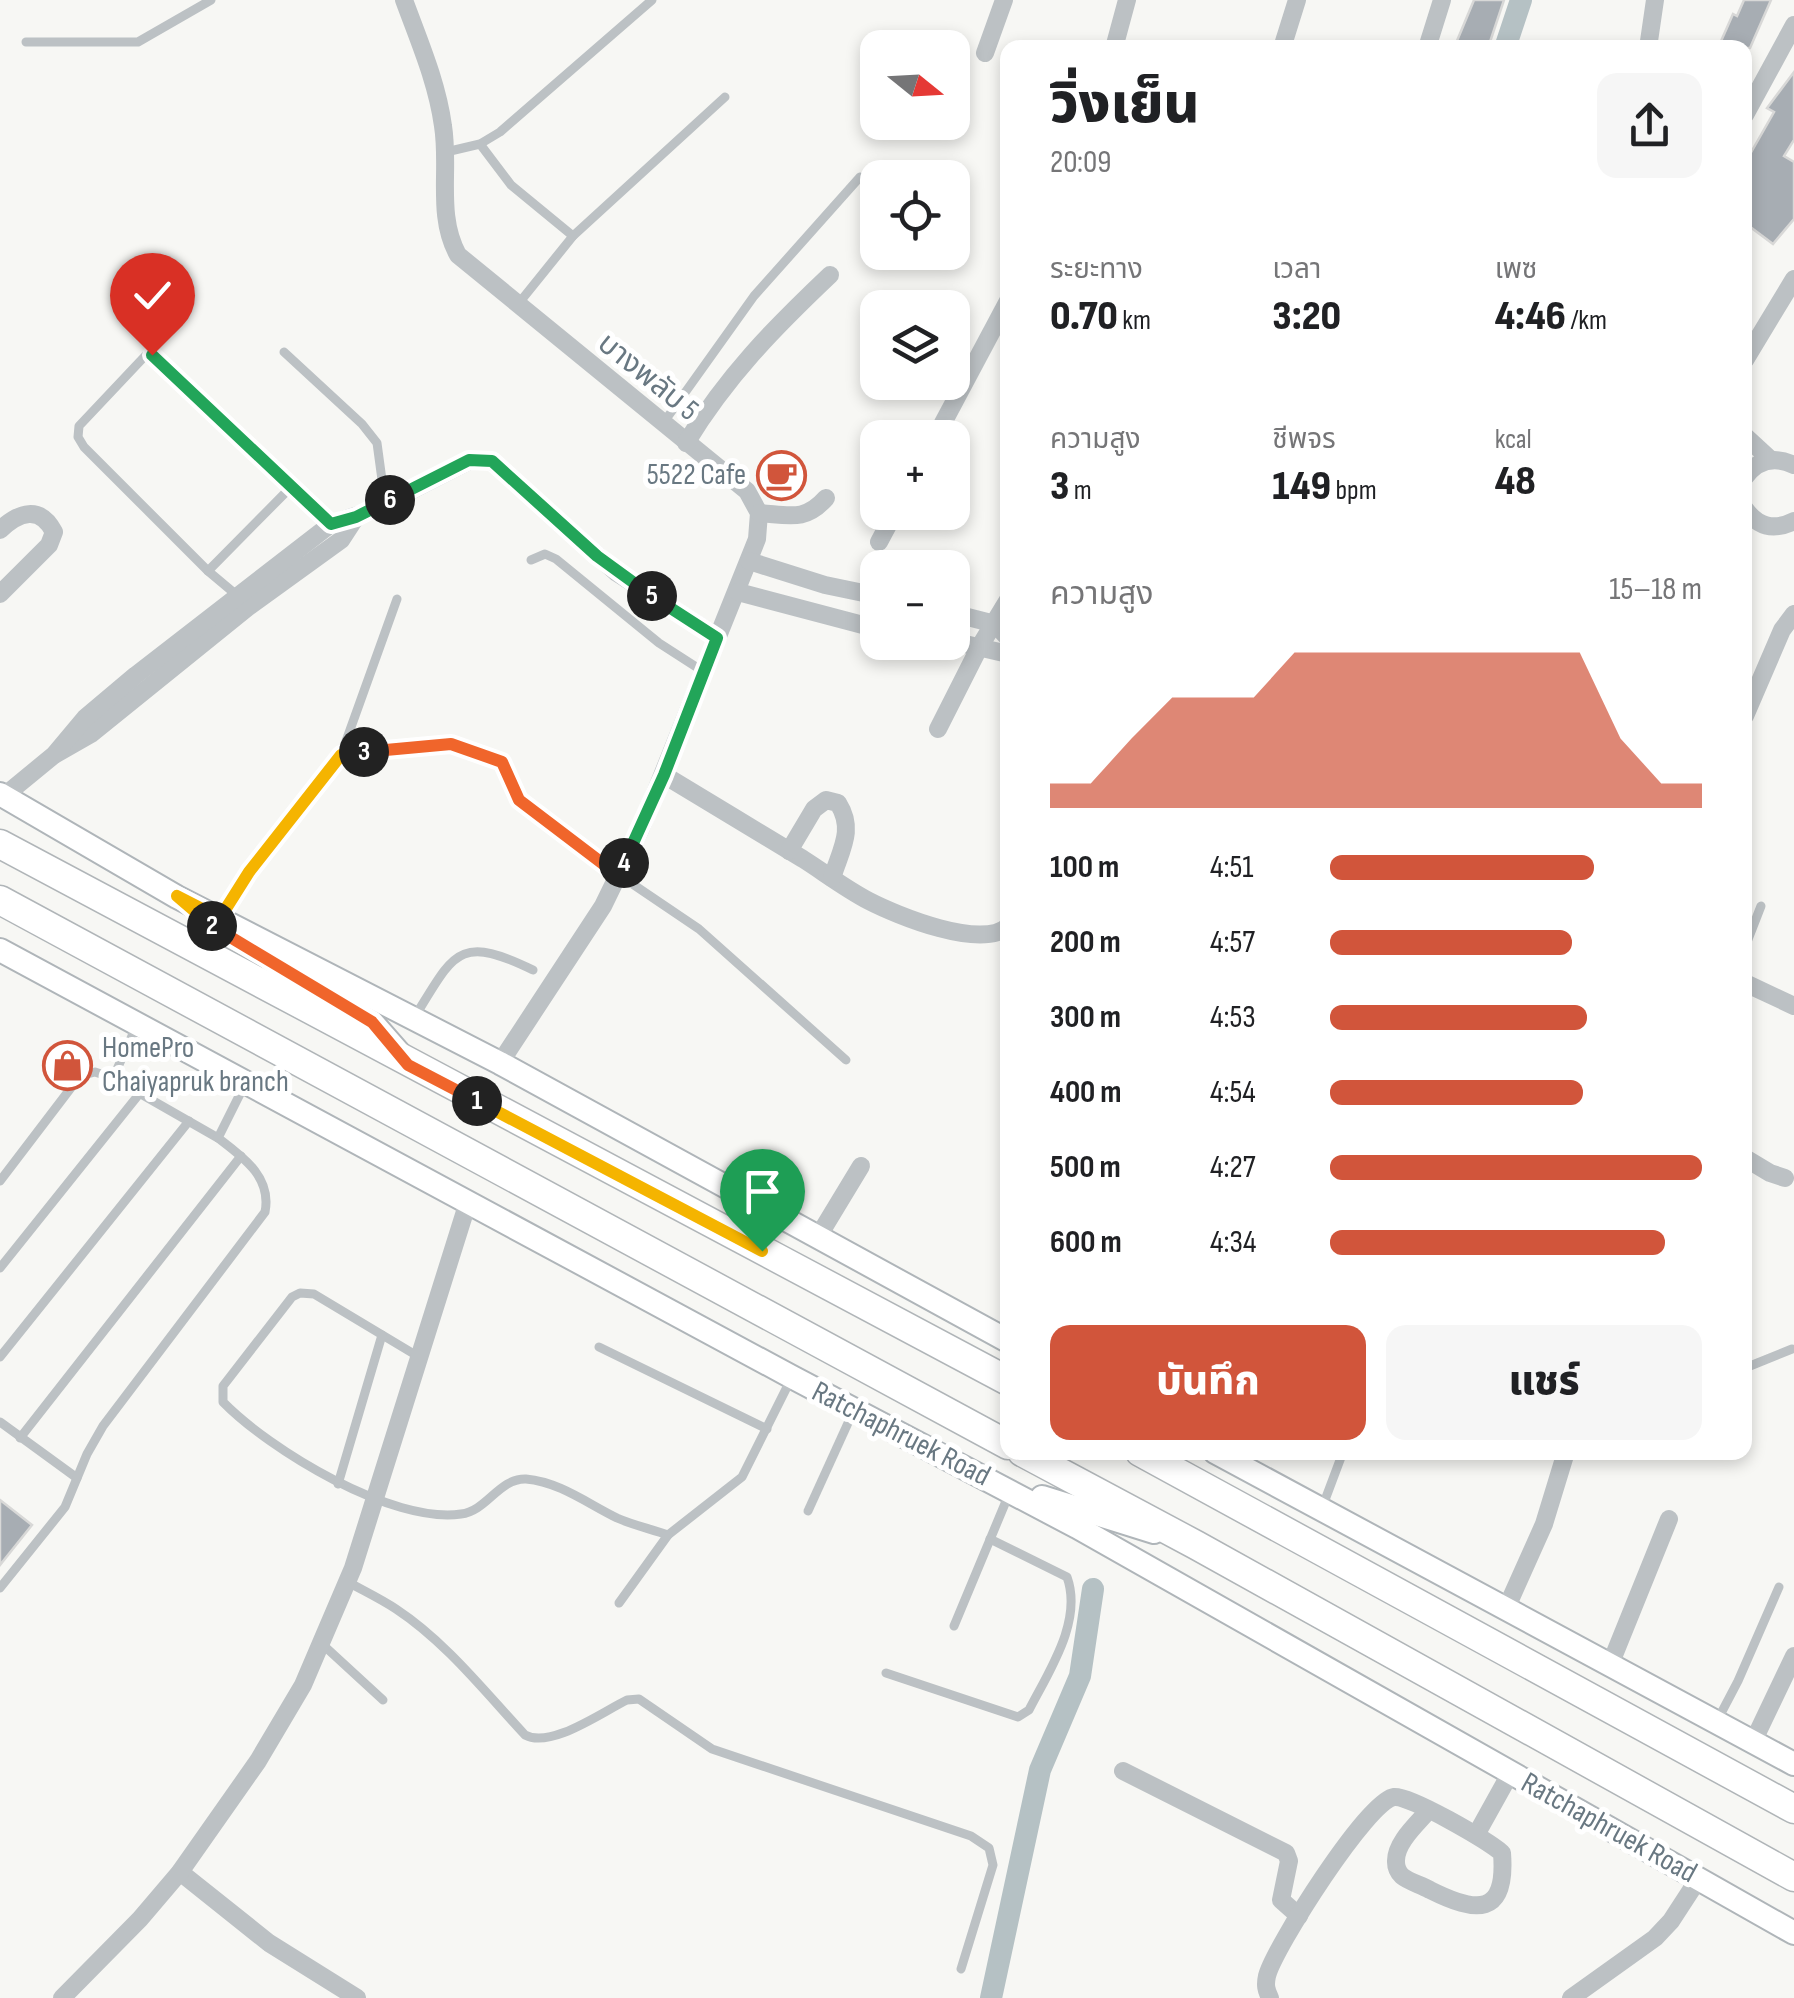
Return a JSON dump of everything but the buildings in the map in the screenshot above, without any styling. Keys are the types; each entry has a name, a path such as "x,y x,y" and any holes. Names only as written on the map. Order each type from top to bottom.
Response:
{"main road":[{"path":"2,795 177,896 500,1064 1000,1337"},
{"path":"0,844 408,1065 1000,1376"},
{"path":"177,896 230,938 372,1022 408,1065"},
{"name":"Ratchaphruek Road","path":"0,900 1000,1441"},
{"name":"Ratchaphruek Road","path":"0,950 1002,1486 1794,1933"},
{"name":"Ratchaphruek Road","path":"1037,1460 1794,1877"},
{"path":"1155,1460 1794,1809"},
{"path":"1233,1460 1794,1764"},
{"path":"1002,1486 1196,1545"}],"street":[{"name":"บางพลับ 5","path":"404,0 437,98 446,152 445,217 453,246 468,264 518,306 747,491 760,512"},
{"path":"985,53 1004,0"},
{"path":"1116,40 1127,0"},
{"path":"1284,40 1297,0"},
{"path":"1430,40 1442,0"},
{"path":"1649,40 1655,0"},
{"path":"1752,101 1794,25"},
{"path":"686,444 730,376 830,274"},
{"path":"1752,348 1794,279"},
{"path":"945,420 1000,316"},
{"path":"1752,442 1770,459 1794,465"},
{"path":"1752,470 1770,459"},
{"path":"2,795 54,754 71,748 90,734 183,649 356,517 469,460 492,461 617,573 717,638"},
{"path":"500,1064 619,876 738,592 758,538 760,512 802,516 816,510 826,498"},
{"path":"0,530 13,518 32,513 40,515 54,532 49,545 0,594"},
{"path":"1752,516 1763,525 1774,527 1794,521"},
{"path":"879,542 885,530"},
{"path":"748,561 860,592"},
{"path":"846,620 850,590"},
{"path":"738,592 860,624"},
{"path":"1752,700 1782,630 1794,614"},
{"path":"970,619 1000,630"},
{"path":"938,729 980,646 1000,632"},
{"path":"970,644 1000,652"},
{"path":"664,775 868,900 927,925 985,935 1000,933"},
{"path":"789,851 814,810 826,800 838,803 847,818 846,835 832,878"},
{"path":"1752,986 1794,1006"},
{"path":"1752,1162 1785,1178"},
{"path":"818,1237 861,1166"},
{"path":"62,1998 180,1872 258,1761 303,1685 348,1582 468,1202"},
{"path":"1506,1609 1544,1524 1564,1460"},
{"path":"1610,1665 1669,1519"},
{"path":"1753,1742 1794,1656"},
{"path":"1123,1771 1286,1852 1289,1861 1280,1900 1299,1916"},
{"path":"1476,1835 1511,1772"},
{"path":"1270,1998 1266,1979 1272,1961 1299,1916 1348,1841 1377,1806 1393,1797 1429,1810 1502,1853 1501,1889 1491,1902 1480,1906 1458,1904 1404,1877 1396,1868 1402,1844 1429,1810"},
{"path":"180,1872 269,1943 357,1998"},
{"path":"1571,1998 1654,1938 1671,1921 1698,1878"}],"lane":[{"path":"446,152 480,144 500,132 652,0"},
{"path":"26,42 138,42 206,1"},
{"path":"518,306 573,236 725,97"},
{"path":"480,144 512,184 573,236"},
{"path":"662,424 754,296 860,177"},
{"path":"284,352 362,424 376,443 385,502"},
{"path":"242,601 78,437 79,426 141,357 152,355 160,360 336,532"},
{"path":"208,571 292,486"},
{"path":"531,560 544,554 556,559 658,642 704,672"},
{"path":"220,918 249,872 341,755 396,600"},
{"path":"341,755 451,744 502,762 519,800 619,876 699,930 846,1060"},
{"path":"1752,929 1761,906"},
{"path":"413,1018 450,962 461,953 475,950 500,954 533,970"},
{"path":"113,1078 137,1024"},
{"path":"0,1181 80,1076 95,1072 140,1092 218,1138 264,1182 268,1196 265,1212 103,1426 65,1507 0,1588"},
{"path":"218,1138 245,1084"},
{"path":"0,1268 140,1092"},
{"path":"0,1356 188,1121"},
{"path":"20,1438 241,1156"},
{"path":"421,1358 314,1294 300,1293 292,1297 223,1386 223,1402 338,1484 376,1498 442,1515 462,1514 480,1508 508,1483 522,1479 550,1484 619,1519 668,1535"},
{"path":"338,1484 382,1335"},
{"path":"600,1347 767,1429"},
{"path":"1752,1365 1792,1350"},
{"path":"619,1604 668,1535 742,1477 792,1377"},
{"path":"808,1511 854,1410"},
{"path":"0,1422 77,1478"},
{"path":"1321,1510 1340,1460"},
{"path":"954,1626 990,1539 1002,1486"},
{"path":"886,1673 1018,1717 1029,1710 1070,1622 1072,1592 1067,1577 990,1539"},
{"path":"348,1582 418,1626 534,1740 550,1740 627,1700 638,1699 651,1704 712,1749 971,1836 989,1848 993,1865 961,1970"},
{"path":"1716,1721 1738,1681 1778,1587"},
{"path":"319,1642 383,1700"}],"waterway":[{"path":"1508,40 1521,0"},
{"path":"991,1998 1040,1770 1080,1676 1093,1589"}],"place":[{"name":"5522 Cafe","path":"781,475"},
{"name":"HomePro Chaiyapruk branch","path":"67,1065"}],"route":[{"path":"152,355 331,524 373,510 469,460 492,461 617,573 717,638 664,775 619,876 519,800 502,762 451,744 341,755 249,872 220,918 177,896 230,938 372,1022 408,1065 762,1251"}]}
